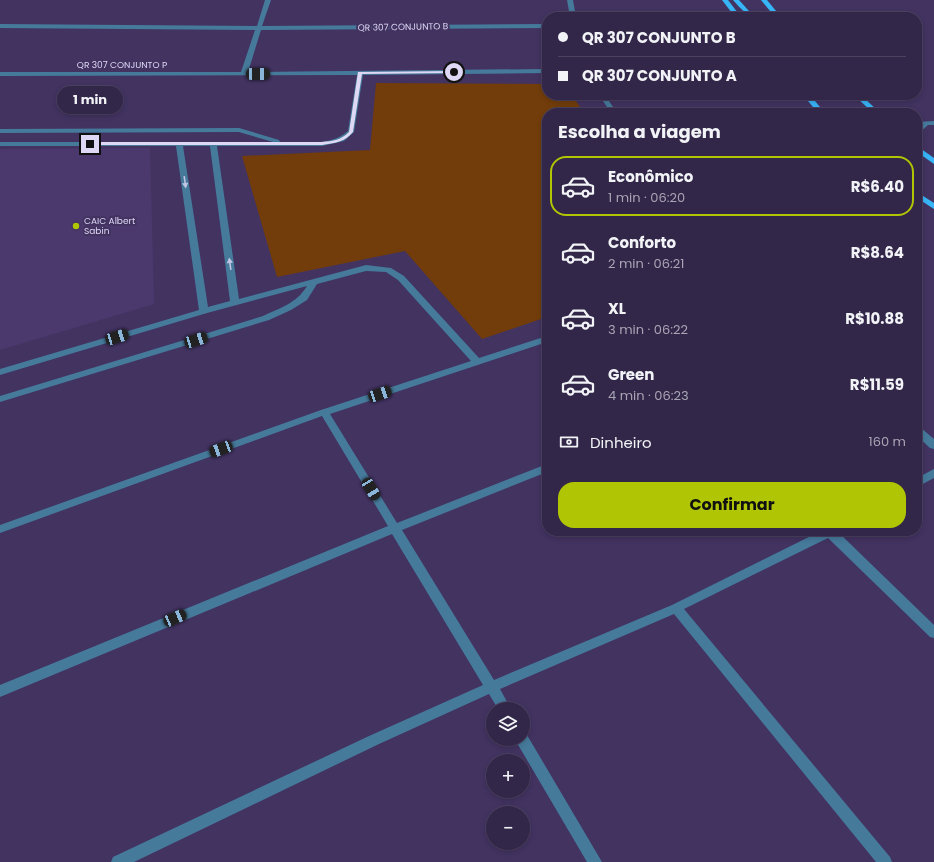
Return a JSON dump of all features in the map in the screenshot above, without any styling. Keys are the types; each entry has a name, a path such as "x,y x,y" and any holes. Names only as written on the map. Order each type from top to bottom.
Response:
{"main road":[{"path":"726,0 734,12"},
{"path":"736,0 747,12"},
{"path":"764,0 774,12"},
{"path":"810,100 818,108"},
{"path":"862,100 871,108"},
{"path":"922,152 934,162"},
{"path":"922,198 934,207"}],"street":[{"path":"268,0 244,74 542,71"},
{"path":"570,0 572,12"},
{"name":"QR 307 CONJUNTO B","path":"0,26 259,28 542,26"},
{"path":"0,144 322,144 345,138 351,132 360,73"},
{"name":"QR 307 CONJUNTO P","path":"0,74 244,74"},
{"path":"922,124 934,123"},
{"path":"922,128 926,124"},
{"path":"0,131 239,130 259,134 283,144"},
{"path":"179,143 204,311"},
{"path":"213,143 235,303"},
{"path":"0,372 204,311 366,268 388,270 401,278 477,362"},
{"path":"0,399 266,318 288,308 304,298 314,281"},
{"path":"0,529 324,412 542,341"},
{"path":"324,412 501,702"},
{"path":"922,434 934,445"},
{"path":"0,691 395,528 542,470"},
{"path":"922,480 934,473"},
{"path":"118,862 374,740 491,687 676,608 820,536"},
{"path":"835,536 934,633"},
{"path":"676,608 885,862"},
{"path":"526,746 595,862"}],"shaded area":[{"path":"376,83 542,84 542,100 575,100 581,108 542,108 542,319 482,339 405,251 277,277 242,156 370,150"},
{"name":"CAIC Albert Sabin","path":"150,148 154,304 0,350 0,149"}],"place":[{"name":"CAIC Albert Sabin","path":"76,226"}],"route":[{"path":"90,144 322,144 334,142 345,138 351,132 360,73 454,72"}]}
